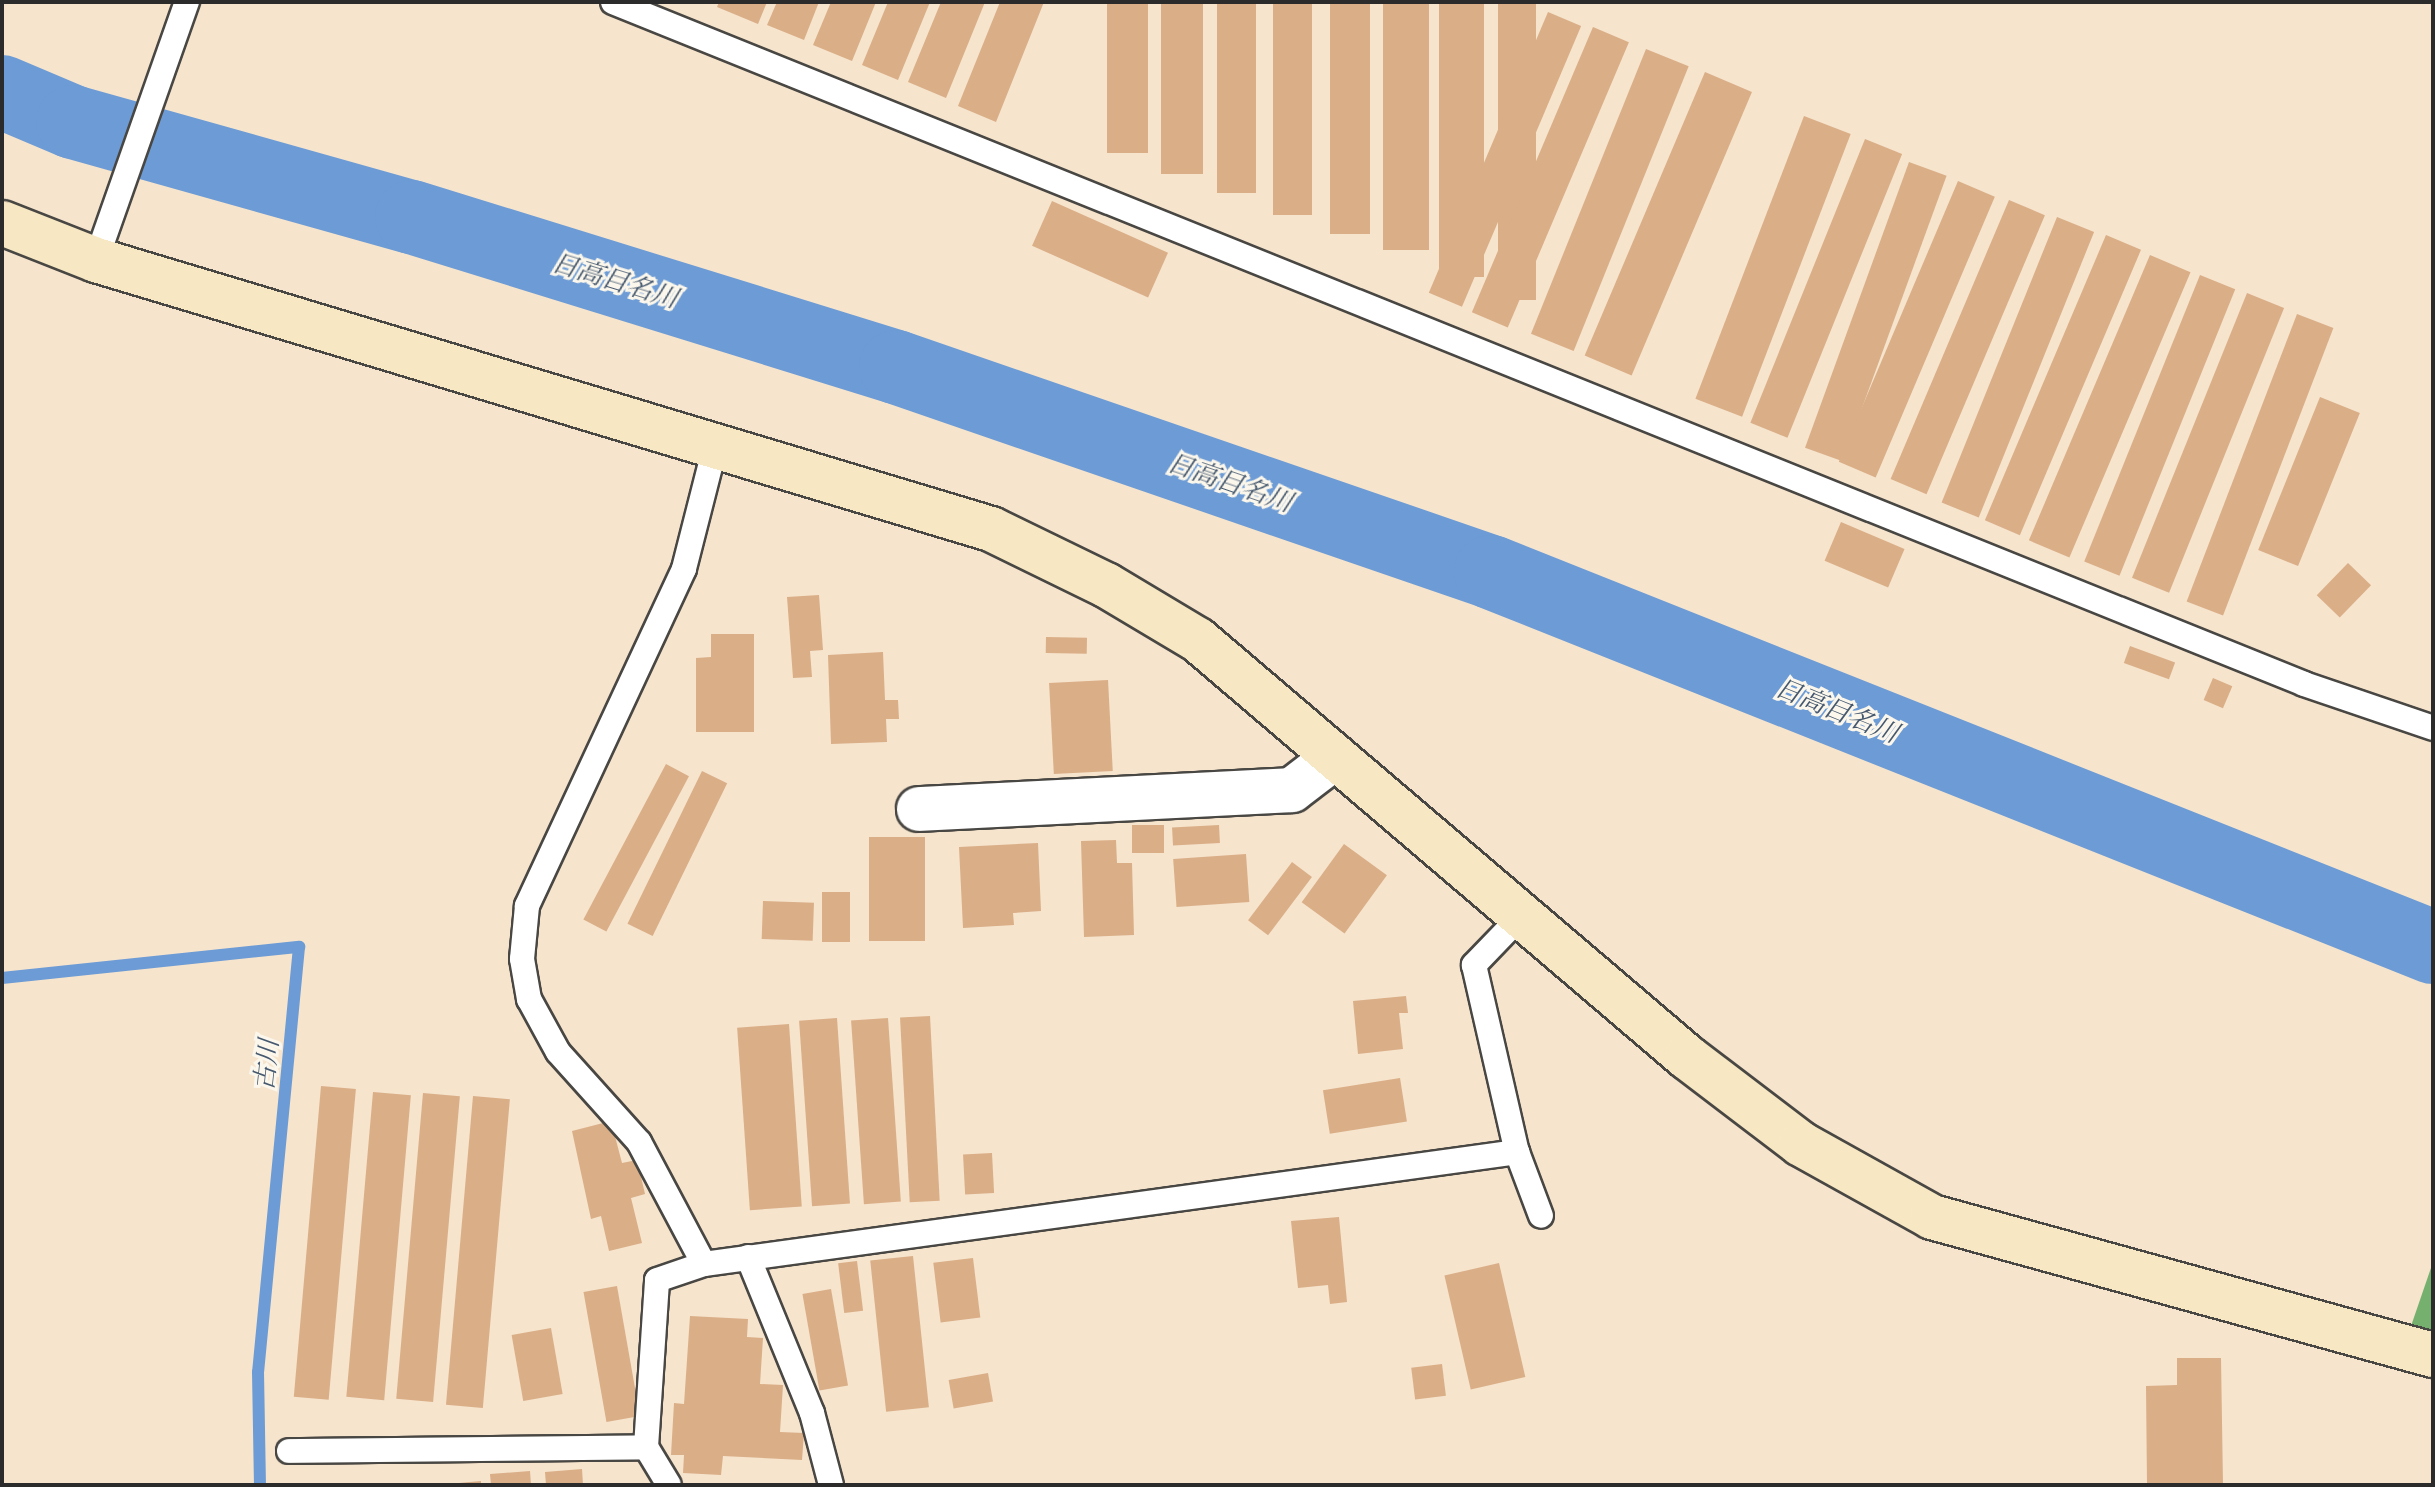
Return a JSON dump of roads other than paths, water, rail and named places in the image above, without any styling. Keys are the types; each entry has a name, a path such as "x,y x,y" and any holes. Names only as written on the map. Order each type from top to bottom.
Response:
{"street":[{"path":"2,223 101,242 715,447 991,529 1106,585 1198,640 1687,1057 1801,1144 1932,1217 2433,1355"},
{"path":"919,809 1292,790 1335,757"}],"lane":[{"path":"101,242 187,2"},
{"path":"613,2 2275,672 2433,728"},
{"path":"704,1264 639,1142 558,1052 529,999 522,959 527,906 684,569 715,447"},
{"path":"1523,914 1474,965 1517,1152 1541,1216"},
{"path":"669,1485 646,1447 657,1280 704,1264 748,1257 1517,1152"},
{"path":"748,1257 812,1413 831,1485"},
{"path":"289,1451 646,1447"}],"waterway":[{"name":"日高目名川","path":"2,92 73,122 412,217 896,367 1491,572 2433,947"},
{"name":"古川","path":"2,978 299,947 258,1372 260,1485"}]}
